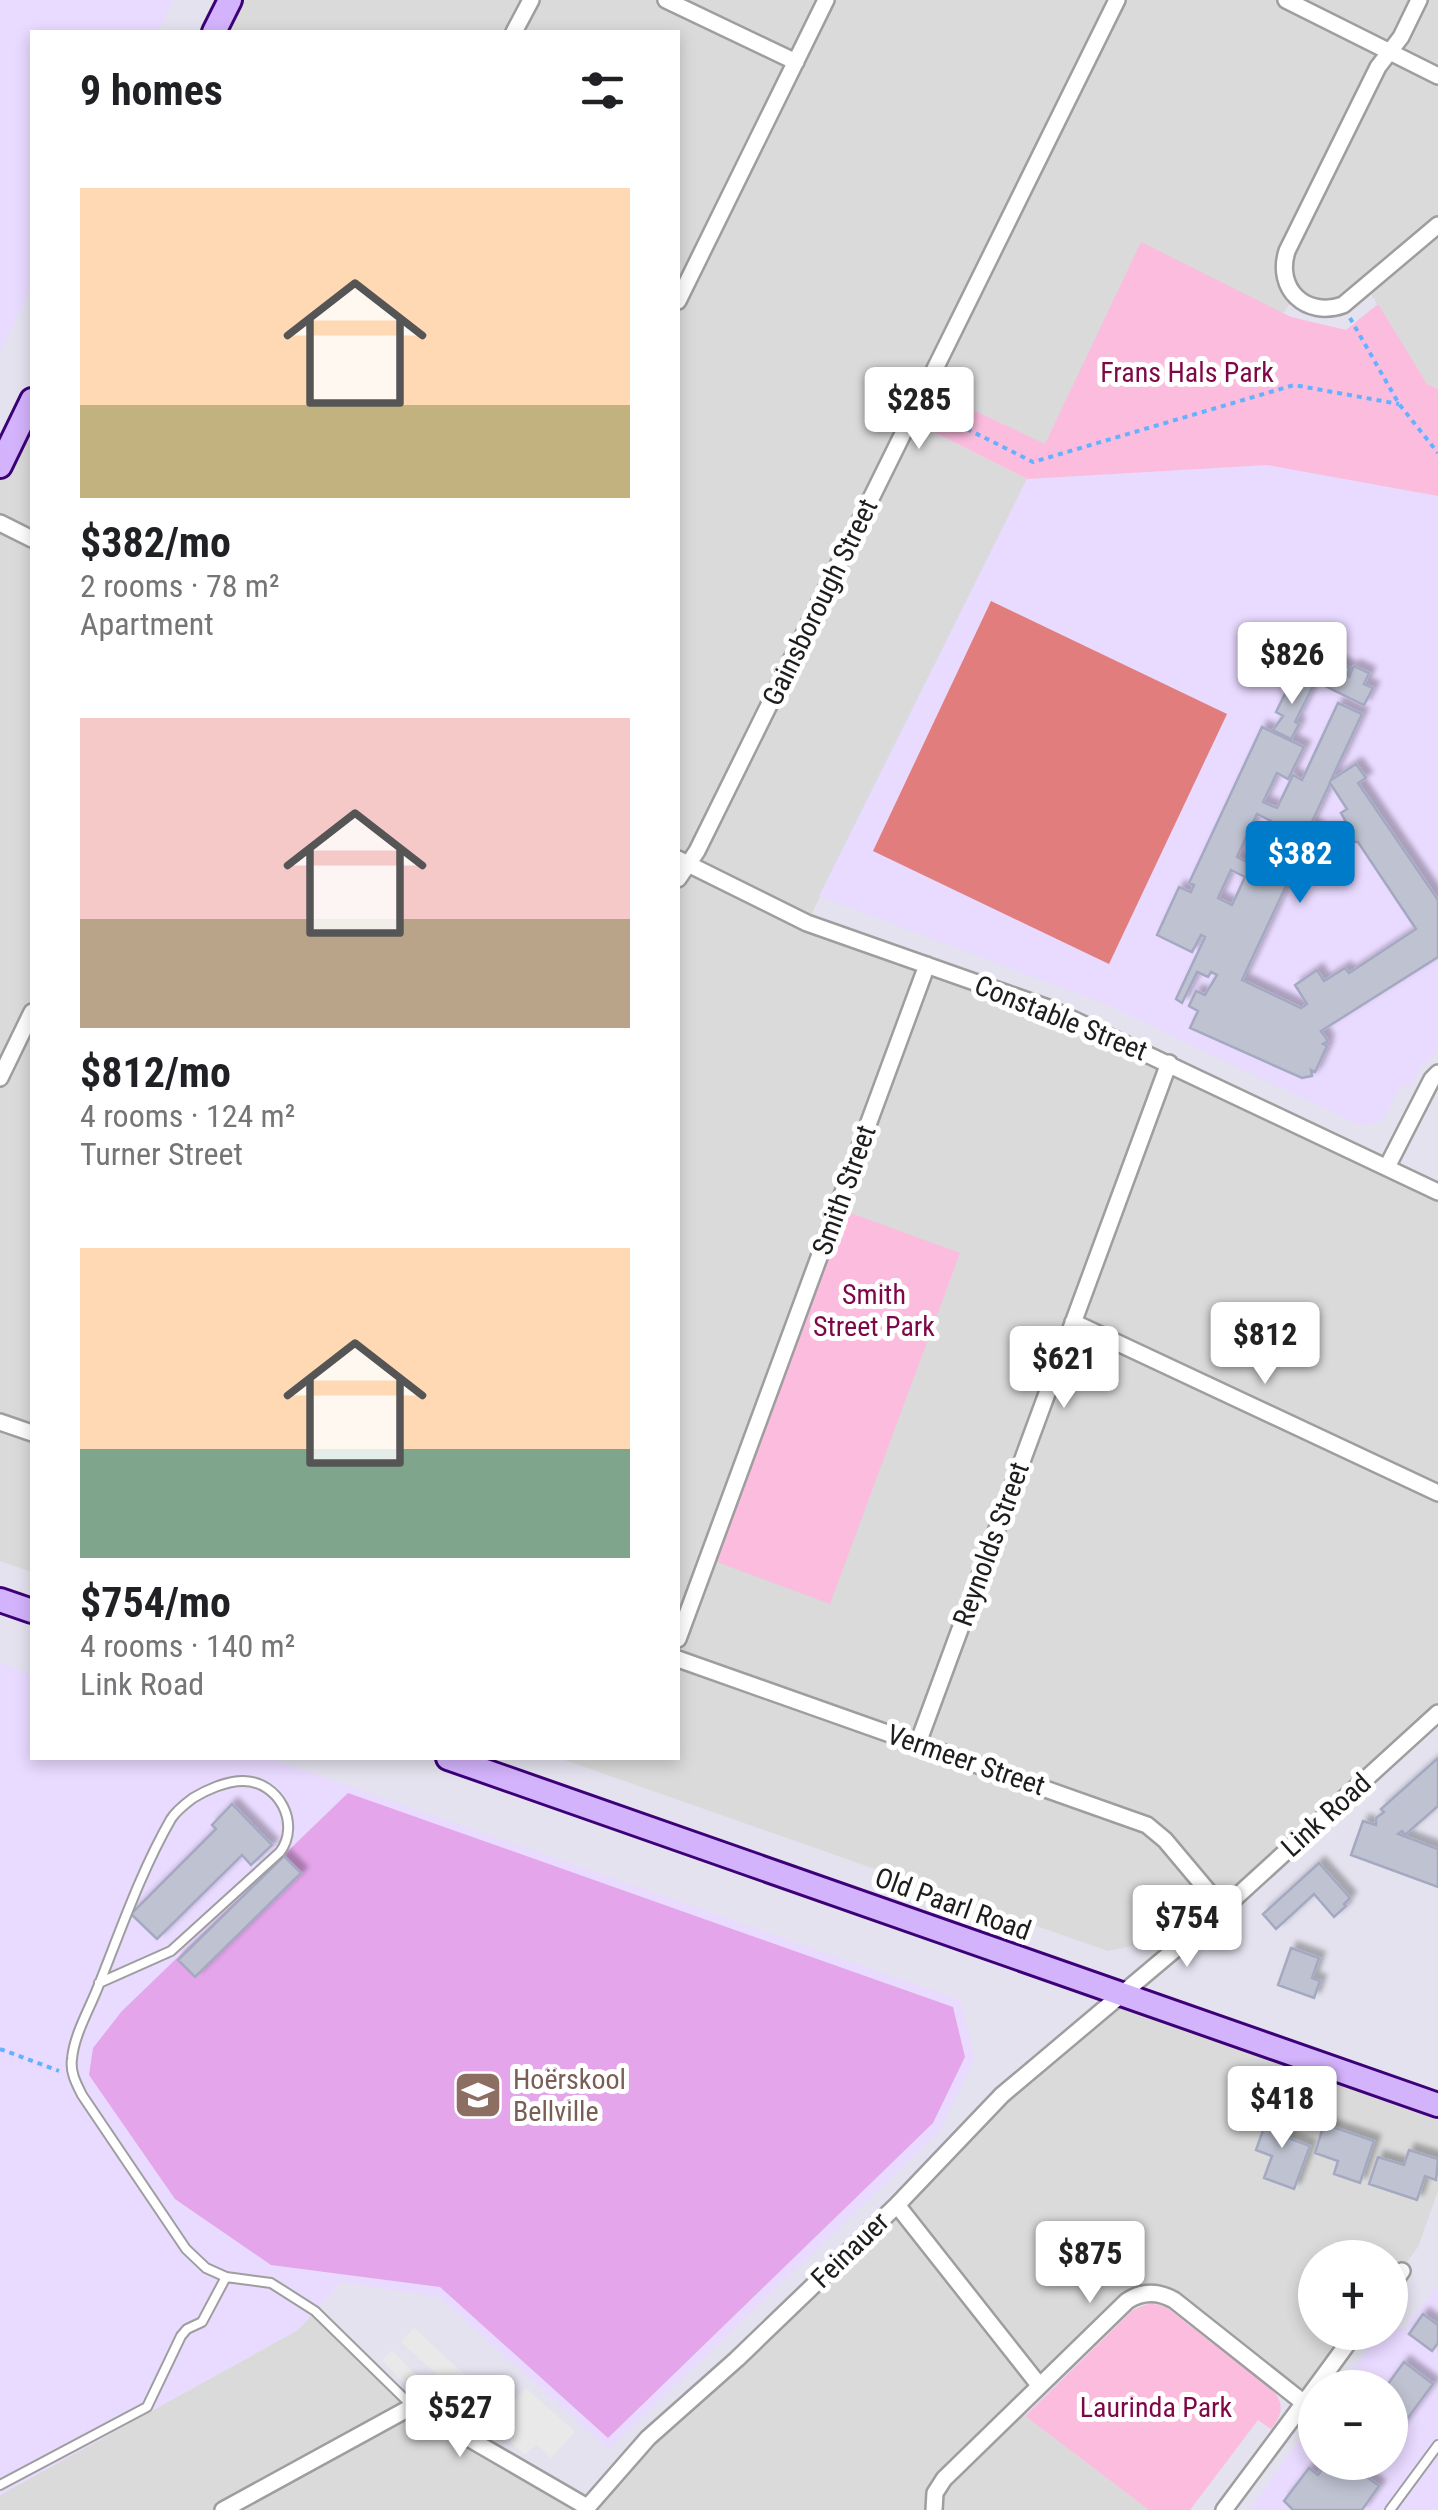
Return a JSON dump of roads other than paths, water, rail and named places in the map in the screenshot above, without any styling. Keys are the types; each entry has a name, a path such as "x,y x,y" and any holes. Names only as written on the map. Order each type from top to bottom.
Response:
{"main road":[{"path":"215,30 230,0"},
{"path":"0,466 30,404"},
{"path":"0,1600 30,1610"},
{"name":"Old Paarl Road","path":"454,1760 1438,2105"}],"street":[{"path":"515,30 531,0"},
{"path":"666,0 796,62"},
{"path":"680,297 826,0"},
{"name":"Gainsborough Street","path":"683,861 917,404 1117,0"},
{"path":"1286,0 1438,76"},
{"path":"1419,0 1378,67 1284,261 1288,289 1302,303 1324,310 1343,305 1438,225"},
{"path":"0,523 30,538"},
{"name":"Constable Street","path":"683,861 807,924 1050,1009 1438,1192"},
{"name":"Smith Street","path":"680,1634 927,966"},
{"path":"0,1078 30,1016"},
{"name":"Reynolds Street","path":"918,1743 1169,1063"},
{"path":"1387,1167 1438,1073"},
{"path":"1073,1322 1438,1493"},
{"path":"0,1422 30,1432"},
{"name":"Vermeer Street","path":"680,1659 1147,1825 1165,1840 1223,1909"},
{"name":"Link Road","path":"1122,1996 1438,1713"},
{"name":"Feinauer","path":"586,2509 648,2438 737,2359 897,2205 1002,2095 1122,1996"},
{"path":"897,2205 1039,2385"},
{"path":"934,2510 935,2493 944,2478 1127,2301 1141,2294 1158,2293 1174,2300 1298,2398"},
{"path":"222,2510 413,2406 586,2509"},
{"path":"1224,2510 1298,2411"}],"lane":[{"path":"99,1983 171,1951 280,1852 290,1826 285,1810 269,1790 245,1781 231,1783 204,1792 172,1815 99,1983 73,2052 73,2076 186,2250 206,2268 226,2277 271,2284 304,2304 413,2406"},
{"path":"0,2485 147,2407 182,2336 202,2322 226,2277"},
{"path":"1390,2510 1437,2450"}],"place":[{"name":"Hoërskool Bellville","path":"478,2095"}],"park label":[{"name":"Frans Hals Park","path":"1187,372"},
{"name":"Smith Street Park","path":"874,1310"},
{"name":"Laurinda Park","path":"1156,2407"}]}
